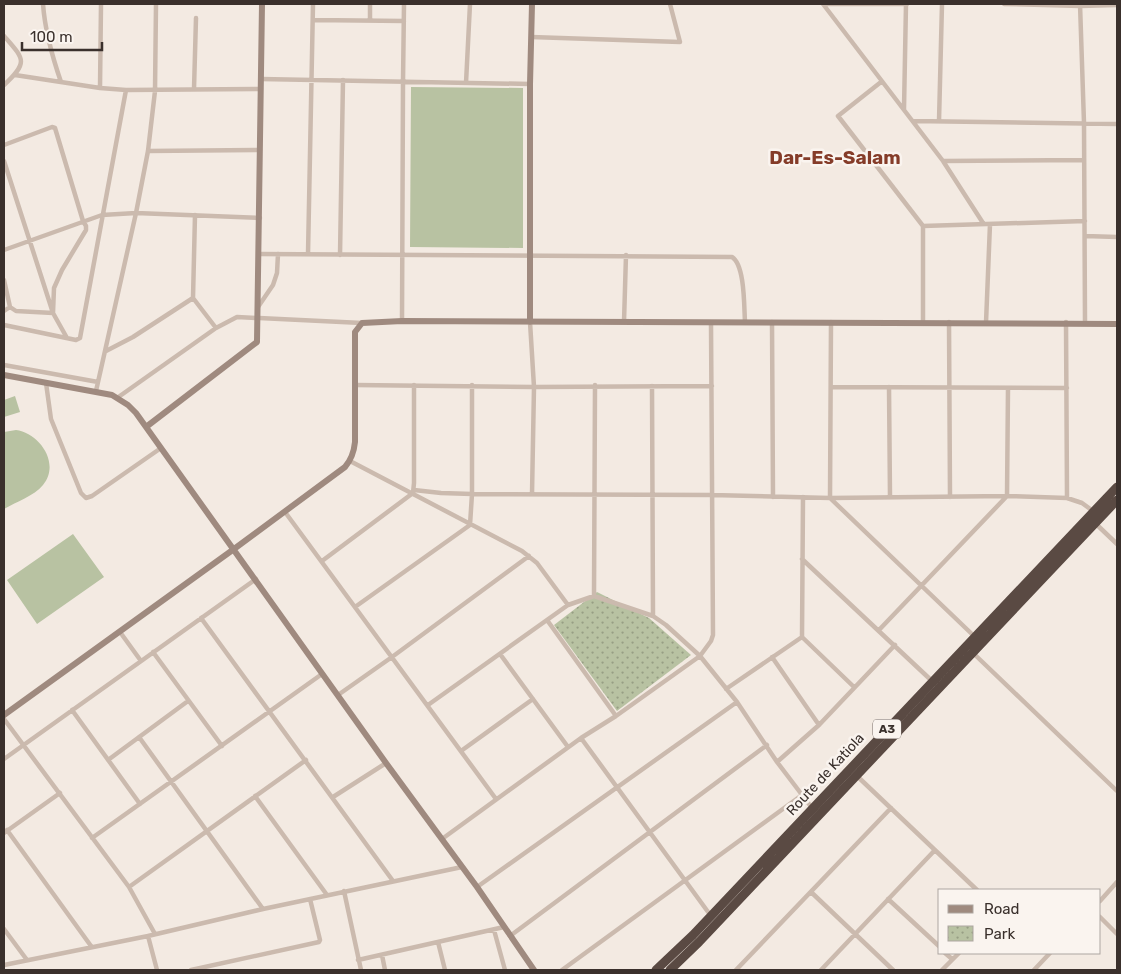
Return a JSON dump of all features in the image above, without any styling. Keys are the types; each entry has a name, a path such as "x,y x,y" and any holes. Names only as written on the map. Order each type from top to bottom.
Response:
{"highway":[{"name":"Route de Katiola","path":"656,970 711,916 1117,487"},
{"name":"Route de Katiola","path":"670,970 699,942 1117,500"}],"street":[{"path":"43,4 49,46 61,82"},
{"path":"100,88 101,4"},
{"path":"96,391 148,151 155,91 156,4"},
{"path":"146,427 257,342 262,4"},
{"path":"308,254 313,4"},
{"path":"370,4 370,20"},
{"path":"402,320 404,4"},
{"path":"466,83 470,4"},
{"path":"532,4 530,84 530,322 534,387 532,494"},
{"path":"531,37 680,42 670,4"},
{"path":"823,4 907,4 904,109"},
{"path":"823,4 943,161 983,223"},
{"path":"939,121 942,4"},
{"path":"1004,4 1117,5"},
{"path":"1080,5 1084,123 1085,322"},
{"path":"194,89 196,18"},
{"path":"313,20 404,21"},
{"path":"4,36 20,55 22,62 15,75 4,85"},
{"path":"15,75 126,90 261,89"},
{"path":"261,79 530,84"},
{"path":"340,255 343,80"},
{"path":"881,82 838,116 924,226 923,322"},
{"path":"4,325 77,340 80,338 126,90"},
{"path":"913,121 1117,124"},
{"path":"4,145 52,127 55,128 86,226 86,230 62,270 54,288 53,313"},
{"path":"148,151 260,150"},
{"path":"943,161 1084,160"},
{"path":"4,161 53,313 66,338"},
{"path":"4,250 102,215 136,213 195,214 260,218"},
{"path":"195,214 193,298 216,328"},
{"path":"924,226 1084,221"},
{"path":"986,323 990,224"},
{"path":"1085,236 1117,237"},
{"path":"259,254 732,257 736,259 740,269 745,322"},
{"path":"257,309 273,285 278,254"},
{"path":"624,322 626,255"},
{"path":"4,280 10,306 16,310 53,313"},
{"path":"106,351 133,337 193,298"},
{"path":"4,311 10,306"},
{"path":"117,398 216,328 237,317 362,323 402,320 711,323 1085,322 1117,324"},
{"path":"772,322 773,497"},
{"path":"830,322 830,498 975,637"},
{"path":"949,322 950,497"},
{"path":"1066,322 1067,498"},
{"path":"4,715 345,468 350,461 355,442 355,332 362,323"},
{"path":"442,839 581,738 616,716 700,656 710,641 712,635 711,323"},
{"path":"4,365 98,382"},
{"path":"4,375 96,391 117,398 132,409 477,887 534,970"},
{"path":"46,383 51,419 81,493 86,498 92,496 161,448"},
{"path":"355,385 712,386"},
{"path":"413,492 414,385"},
{"path":"470,525 472,494 472,385"},
{"path":"594,596 596,494 595,386"},
{"path":"652,386 653,616"},
{"path":"831,387 1067,388"},
{"path":"890,387 890,497"},
{"path":"879,630 1007,496 1008,388"},
{"path":"350,461 413,492 528,556 537,563 568,605"},
{"path":"322,561 413,492 441,494 712,495 830,498 1007,496 1067,498 1082,503 1094,512"},
{"path":"803,497 802,637 854,687"},
{"path":"285,512 496,799"},
{"path":"1095,523 1117,544"},
{"path":"356,607 470,525"},
{"path":"338,695 528,556"},
{"path":"802,559 932,681"},
{"path":"4,759 256,579"},
{"path":"428,705 568,605 594,596 653,616 666,625 700,656 736,702 777,762 812,808"},
{"path":"201,618 393,881"},
{"path":"547,620 616,716"},
{"path":"120,632 141,661"},
{"path":"726,689 802,637"},
{"path":"777,762 819,725 895,645"},
{"path":"153,652 222,746"},
{"path":"972,652 1117,791"},
{"path":"500,654 568,748"},
{"path":"772,657 819,725"},
{"path":"92,838 322,674"},
{"path":"461,751 533,699"},
{"path":"108,760 188,701"},
{"path":"477,887 736,702"},
{"path":"72,710 140,804"},
{"path":"4,719 129,887 154,934"},
{"path":"139,737 263,909"},
{"path":"581,738 711,916"},
{"path":"510,936 766,745"},
{"path":"129,887 306,760"},
{"path":"333,797 386,763"},
{"path":"856,775 976,889"},
{"path":"60,794 6,832 91,946"},
{"path":"562,970 685,882 802,794"},
{"path":"255,796 327,895"},
{"path":"736,970 891,808"},
{"path":"822,970 935,850"},
{"path":"4,966 462,867"},
{"path":"1101,900 1117,882"},
{"path":"344,891 360,970"},
{"path":"811,892 893,970"},
{"path":"191,970 319,942 310,899"},
{"path":"888,899 938,946"},
{"path":"1101,918 1117,934"},
{"path":"358,960 504,927"},
{"path":"4,928 26,960"},
{"path":"494,930 505,970"},
{"path":"148,936 156,970"},
{"path":"438,942 445,970"},
{"path":"946,954 952,959"},
{"path":"942,970 958,954"},
{"path":"1034,970 1046,954"},
{"path":"382,955 385,970"}],"green space":[{"path":"411,87 523,88 523,248 410,247"},
{"path":"15,396 20,412 4,417 4,400"},
{"path":"16,430 25,432 39,443 45,450 50,468 48,476 39,489 30,496 4,509 4,432"},
{"path":"73,534 104,577 37,624 7,580"},
{"path":"597,592 649,618 691,655 617,711 554,625"}],"district":[{"name":"Dar-Es-Salam","path":"835,157"}]}
